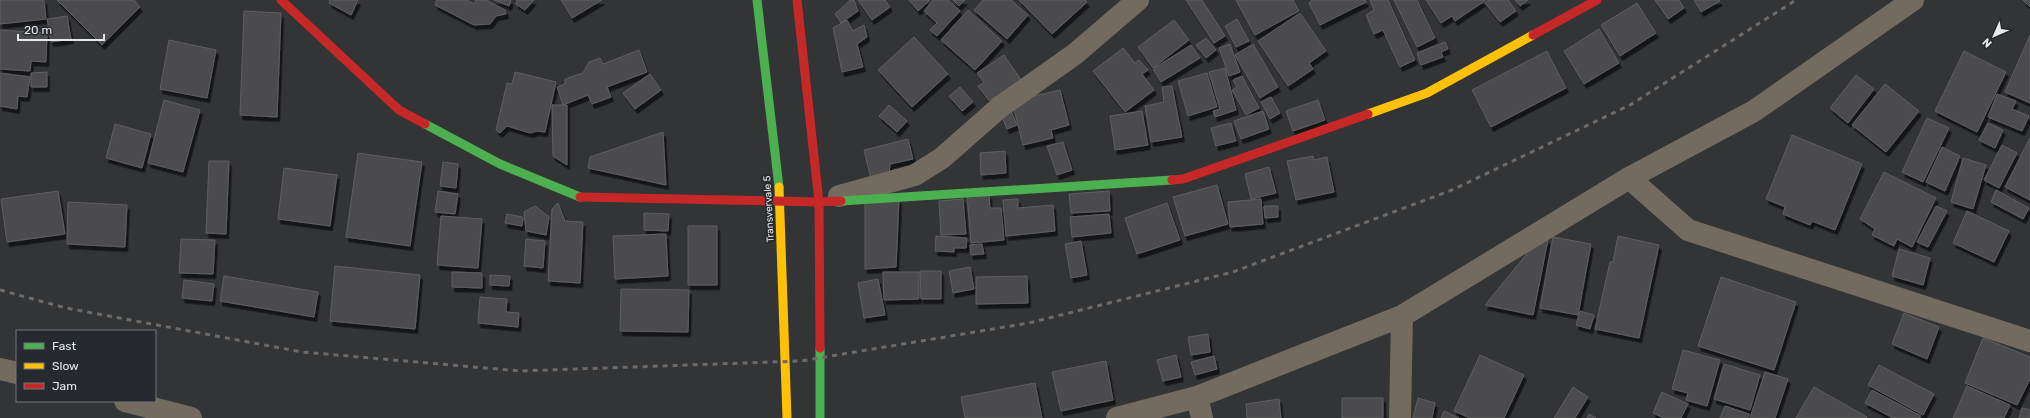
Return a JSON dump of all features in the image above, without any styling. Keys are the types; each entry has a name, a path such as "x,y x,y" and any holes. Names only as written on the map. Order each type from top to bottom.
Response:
{"street":[{"path":"281,0 399,110 500,164 579,197 819,202 1183,179 1427,93 1597,0"},
{"name":"Transvervale 5","path":"757,0 781,201 783,325 787,418"},
{"path":"797,0 819,202 820,418"},
{"path":"819,202 915,175 942,158 1000,107 1075,54 1138,0"},
{"path":"1117,418 1200,408 1402,316 1629,178 1754,111 1913,0"},
{"path":"1629,178 1688,230 2030,341"},
{"path":"1400,418 1402,316"},
{"path":"0,369 16,373"},
{"path":"129,402 191,418"}],"building":[{"path":"0,0 44,0 46,19 0,24"},
{"path":"57,0 134,0 140,7 102,45"},
{"path":"330,0 358,0 351,15 329,3"},
{"path":"437,0 467,0 474,4 476,0 486,0 505,10 506,14 496,16 490,24 474,25 435,5"},
{"path":"494,0 511,0 509,6"},
{"path":"517,0 534,0 525,10 516,4"},
{"path":"561,0 602,0 572,18"},
{"path":"850,0 854,0 858,11 841,23 835,14"},
{"path":"858,0 885,0 890,7 872,20"},
{"path":"909,0 930,0 918,11"},
{"path":"933,0 948,0 960,11 937,36 930,30 937,23 924,11"},
{"path":"953,0 965,0 959,6"},
{"path":"983,0 1011,0 1028,15 1007,39 974,10"},
{"path":"1019,0 1085,0 1087,2 1052,34"},
{"path":"1186,0 1202,0 1225,36 1214,43"},
{"path":"1236,0 1293,0 1299,11 1255,35"},
{"path":"1312,0 1365,0 1366,2 1320,25 1309,3"},
{"path":"1370,0 1388,0 1415,60 1400,67 1383,30 1374,34 1366,15 1374,10"},
{"path":"1394,0 1417,0 1435,38 1417,47"},
{"path":"1426,0 1486,0 1455,21 1452,16 1441,23"},
{"path":"1489,0 1508,0 1516,11 1500,22 1485,3"},
{"path":"1515,0 1528,0 1520,6"},
{"path":"1655,0 1679,0 1684,8 1668,19"},
{"path":"1694,0 1719,0 1720,1 1701,12"},
{"path":"2023,0 2030,0 2030,7"},
{"path":"1637,3 1656,33 1620,56 1601,25"},
{"path":"968,10 1002,41 975,70 941,40"},
{"path":"244,11 281,13 277,117 240,115"},
{"path":"1300,13 1326,51 1309,63 1313,69 1288,86 1258,41"},
{"path":"67,16 71,39 51,42 47,19"},
{"path":"1237,19 1249,41 1236,47 1225,26"},
{"path":"847,20 853,31 864,25 867,37 857,44 863,67 842,72 833,28"},
{"path":"1174,20 1189,40 1153,68 1138,47"},
{"path":"1599,29 1619,63 1584,84 1564,51"},
{"path":"0,30 47,33 46,62 31,61 30,71 0,69"},
{"path":"2030,35 2030,103 2005,92"},
{"path":"914,37 948,74 912,107 878,70"},
{"path":"1206,38 1216,50 1206,58 1196,45"},
{"path":"169,40 216,50 207,98 160,89"},
{"path":"1445,42 1448,49 1441,52 1443,57 1421,65 1417,53"},
{"path":"1230,44 1240,72 1229,76 1219,48"},
{"path":"1253,44 1278,87 1260,98 1235,55"},
{"path":"1191,45 1200,58 1161,82 1153,69"},
{"path":"1123,48 1135,63 1139,60 1148,70 1142,74 1154,90 1125,112 1093,71"},
{"path":"639,50 647,72 607,87 611,97 592,104 588,95 563,105 557,87 565,84 565,79 583,73 589,62 600,58 603,64"},
{"path":"1547,51 1566,88 1491,127 1472,90"},
{"path":"1964,51 2006,72 1977,132 1935,111"},
{"path":"1004,55 1021,80 989,101 978,86 984,83 977,73"},
{"path":"1225,68 1236,110 1215,117 1213,111 1220,109 1209,72"},
{"path":"47,72 47,87 31,87 31,73"},
{"path":"515,72 556,82 545,132 537,131 530,133 507,126 500,133 496,130 507,83 512,84"},
{"path":"0,73 30,77 27,97 18,96 17,109 0,106"},
{"path":"1207,73 1217,107 1188,116 1178,81"},
{"path":"650,74 661,90 635,109 623,93"},
{"path":"1856,75 1874,89 1848,123 1830,108"},
{"path":"1242,76 1259,108 1246,115 1232,90 1237,87 1233,80"},
{"path":"1885,84 1919,111 1886,152 1852,125"},
{"path":"1172,86 1182,137 1151,142 1145,106 1164,102 1162,87"},
{"path":"960,87 973,102 962,111 949,96"},
{"path":"1060,90 1069,125 1051,130 1053,138 1023,145 1012,101"},
{"path":"1997,94 2016,101 2012,109 2029,116 2022,131 1988,117"},
{"path":"1271,97 1280,113 1270,119 1261,102"},
{"path":"164,100 200,110 183,172 148,163"},
{"path":"1318,100 1325,120 1293,131 1286,111"},
{"path":"552,105 567,105 567,165 553,156"},
{"path":"889,105 907,121 897,132 879,116"},
{"path":"1010,109 1017,125 1007,129 1000,112"},
{"path":"1142,111 1148,145 1115,150 1110,116"},
{"path":"1263,111 1269,129 1241,139 1234,121"},
{"path":"1927,118 1949,128 1923,182 1902,172"},
{"path":"1231,123 1236,141 1216,146 1211,128"},
{"path":"1988,123 2003,130 1995,148 1979,140"},
{"path":"115,124 151,134 142,168 106,158"},
{"path":"663,132 666,185 588,168 590,157"},
{"path":"1792,135 1862,164 1835,230 1812,221 1810,225 1783,214 1785,207 1766,199"},
{"path":"2030,138 2030,200 2005,187"},
{"path":"908,139 913,159 890,164 889,175 871,179 864,150"},
{"path":"1063,142 1072,170 1057,175 1047,146"},
{"path":"2002,145 2017,153 1999,188 1984,180"},
{"path":"1942,147 1960,156 1945,191 1926,182"},
{"path":"1005,151 1006,173 981,175 980,153"},
{"path":"358,153 422,162 410,246 346,237"},
{"path":"1313,156 1314,160 1327,157 1334,192 1296,200 1287,161"},
{"path":"1963,158 1986,165 1973,209 1951,202"},
{"path":"209,161 229,161 226,234 206,233"},
{"path":"443,162 458,164 456,188 440,186"},
{"path":"1269,167 1276,193 1251,199 1245,174"},
{"path":"284,168 337,175 330,226 278,219"},
{"path":"1884,172 1936,198 1912,247 1897,239 1894,246 1872,235 1875,229 1860,219"},
{"path":"1217,185 1228,224 1185,236 1173,197"},
{"path":"1996,190 2029,208 2023,219 1991,202"},
{"path":"58,191 65,234 7,242 1,199"},
{"path":"438,191 458,194 455,214 435,212"},
{"path":"1109,191 1110,211 1071,213 1069,194"},
{"path":"989,194 990,208 1001,208 1004,240 971,243 967,196"},
{"path":"899,199 896,267 865,269 865,201"},
{"path":"963,199 966,234 941,235 939,201"},
{"path":"1018,199 1018,208 1053,205 1055,231 1006,236 1003,200"},
{"path":"1261,199 1263,224 1230,227 1228,202"},
{"path":"68,202 127,205 125,247 67,244"},
{"path":"558,203 565,221 583,222 580,283 548,281 552,209"},
{"path":"1167,203 1180,240 1137,254 1125,218"},
{"path":"535,206 549,217 546,235 526,231 524,212"},
{"path":"1264,206 1278,206 1278,217 1265,218"},
{"path":"1936,206 1947,211 1928,247 1917,242"},
{"path":"1967,211 2009,231 1994,262 1953,243"},
{"path":"644,213 669,214 668,231 644,230"},
{"path":"507,214 523,217 522,226 505,223"},
{"path":"1109,214 1111,233 1072,237 1070,217"},
{"path":"441,216 482,219 478,268 437,265"},
{"path":"688,226 717,226 717,285 688,285"},
{"path":"666,234 668,276 615,279 613,236"},
{"path":"936,236 967,238 966,248 954,248 954,252 935,251"},
{"path":"1618,236 1659,245 1639,338 1595,329 1610,262 1613,262"},
{"path":"1553,237 1591,244 1578,315 1540,308"},
{"path":"181,239 215,240 213,274 179,273"},
{"path":"526,239 545,241 543,268 524,266"},
{"path":"1539,239 1548,240 1533,315 1485,305"},
{"path":"1081,241 1087,275 1071,278 1065,244"},
{"path":"982,244 984,254 971,255 970,245"},
{"path":"1899,249 1930,258 1923,285 1892,276"},
{"path":"335,266 420,275 415,329 330,321"},
{"path":"970,267 974,289 953,293 949,271"},
{"path":"920,271 941,271 941,299 921,299"},
{"path":"452,272 482,273 482,288 452,287"},
{"path":"883,272 919,272 919,299 884,300"},
{"path":"490,275 510,276 509,286 490,285"},
{"path":"224,276 318,292 314,317 220,301"},
{"path":"1027,276 1028,303 976,304 976,277"},
{"path":"1721,277 1796,302 1774,370 1698,346"},
{"path":"878,279 885,315 864,318 858,283"},
{"path":"184,280 214,284 212,301 182,298"},
{"path":"621,289 689,290 688,332 620,331"},
{"path":"480,297 507,299 506,312 519,313 518,327 478,323"},
{"path":"1580,311 1594,315 1590,329 1576,325"},
{"path":"1904,313 1939,327 1927,359 1892,344"},
{"path":"1208,334 1210,352 1191,355 1188,337"},
{"path":"1983,338 2030,357 2030,379 2017,405 1965,383"},
{"path":"1683,350 1720,360 1707,406 1686,400 1688,393 1672,389"},
{"path":"1176,355 1181,377 1163,381 1157,360"},
{"path":"1480,355 1524,375 1504,418 1470,418 1454,411"},
{"path":"1214,356 1217,369 1195,375 1191,362"},
{"path":"1106,361 1113,400 1061,411 1052,372"},
{"path":"1724,364 1760,375 1750,410 1714,399"},
{"path":"1879,365 1934,394 1923,415 1868,385"},
{"path":"1765,372 1788,379 1775,418 1750,418"},
{"path":"1035,383 1042,418 965,418 961,397"},
{"path":"1967,386 2010,405 2004,418 1953,418"},
{"path":"1573,387 1588,397 1575,418 1554,418"},
{"path":"1814,387 1867,417 1796,418"},
{"path":"1872,390 1921,416 1919,418 1893,418 1865,403"},
{"path":"1662,392 1688,404 1681,418 1664,418 1653,413"},
{"path":"1342,398 1383,398 1383,418 1342,418"},
{"path":"1418,398 1435,403 1432,418 1413,418"},
{"path":"1279,399 1281,418 1247,418 1246,404"},
{"path":"1725,406 1749,414 1748,418 1720,418"},
{"path":"2022,408 2030,410 2030,418 2019,418"},
{"path":"1444,411 1459,418 1441,418"},
{"path":"1589,414 1596,418 1587,418"}],"railway":[{"path":"0,290 66,308 302,352 520,371 801,361 1029,323 1233,272 1452,190 1630,105 1796,0"}],"traffic: fast":[{"path":"757,0 779,187"},
{"path":"425,124 500,164 580,197"},
{"path":"841,201 1172,180"},
{"path":"820,348 820,418"}],"traffic: slow":[{"path":"1368,114 1427,93 1533,35"},
{"path":"779,187 787,418"}],"traffic: jam":[{"path":"281,0 399,110 425,124"},
{"path":"797,0 819,202 820,348"},
{"path":"1533,35 1597,0"},
{"path":"1172,180 1183,179 1368,114"},
{"path":"580,197 819,202 841,201"}]}
